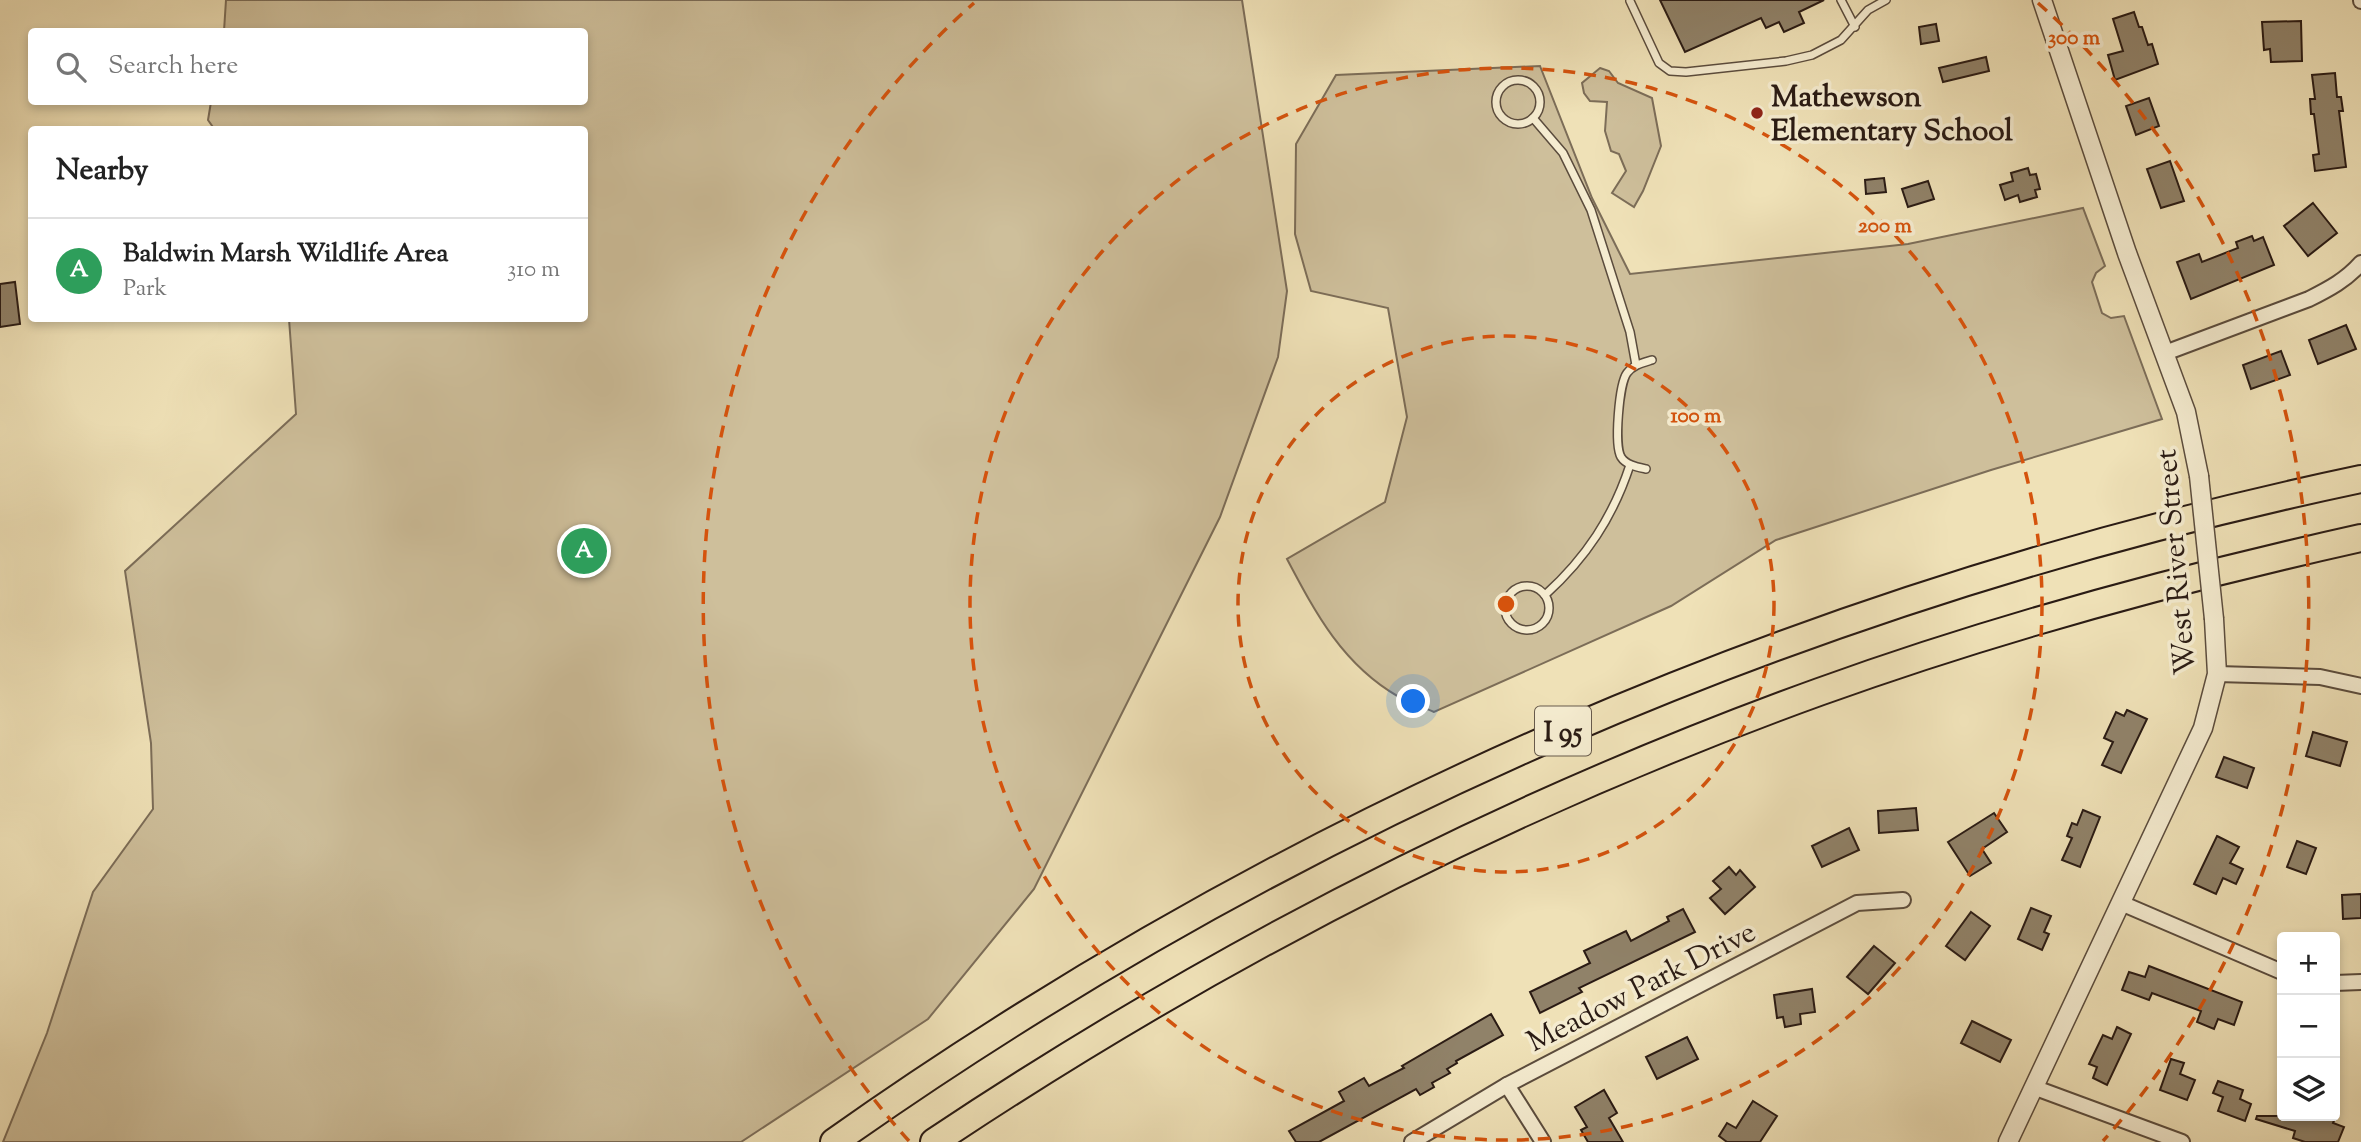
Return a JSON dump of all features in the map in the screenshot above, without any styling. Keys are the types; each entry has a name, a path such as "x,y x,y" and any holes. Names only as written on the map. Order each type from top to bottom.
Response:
{"highway":[{"name":"I 95","path":"834,1142 1002,1029 1213,903 1398,807 1575,726 1780,644 2000,570 2188,518 2361,480"},
{"name":"I 95","path":"934,1142 1103,1034 1263,942 1453,846 1634,765 1819,692 2008,629 2211,573 2361,538"}],"street":[{"name":"West River Street","path":"2008,1142 2203,728 2217,674 2199,476 2189,422 2127,253 2042,0"},
{"path":"2165,353 2309,299 2351,275 2361,263"},
{"path":"2217,674 2320,677 2361,686"},
{"name":"Meadow Park Drive","path":"1412,1142 1507,1085 1857,903 1903,900"},
{"path":"2121,903 2277,970"},
{"path":"2340,983 2361,982"},
{"path":"1507,1085 1543,1142"},
{"path":"2033,1087 2182,1142"}],"lane":[{"path":"1841,0 1854,27"},
{"path":"1630,1 1659,62 1664,68 1677,72 1786,61 1812,55 1841,40 1868,10 1886,0"},
{"path":"1512,80 1533,85 1538,91 1540,106 1533,118 1520,124 1505,121 1496,109 1500,88 1512,80"},
{"path":"1533,118 1563,153 1591,210 1630,332 1636,365"},
{"path":"1646,469 1630,465 1621,457 1618,445 1621,388 1626,374 1636,365 1652,360"},
{"path":"1545,595 1581,559 1599,535 1615,505 1630,465"},
{"path":"1532,586 1545,595 1548,616 1538,627 1525,630 1518,628 1508,619 1505,612 1507,598 1517,588 1532,586"}],"shaded area":[{"path":"226,0 1242,0 1287,291 1278,357 1220,517 1034,889 928,1019 741,1142 3,1142 47,1033 93,892 153,809 151,743 125,571 296,414 289,322 588,322 588,126 212,126 208,120 210,105 588,105 588,28 224,28"},
{"path":"1540,66 1592,198 1630,274 1908,244 2083,208 2105,266 2096,273 2092,282 2102,313 2111,318 2124,316 2162,419 1991,470 1776,540 1671,606 1434,712 1399,697 1362,670 1333,637 1287,559 1385,502 1407,417 1388,308 1311,291 1295,234 1296,144 1336,75"},
{"path":"1600,68 1609,71 1618,83 1652,98 1661,146 1634,207 1612,193 1626,171 1619,154 1611,151 1605,131 1607,102 1590,101 1584,93 1582,83"}],"building":[{"path":"1660,0 1824,0 1799,12 1804,23 1784,32 1779,22 1766,28 1761,18 1685,52"},
{"path":"2134,12 2148,45 2152,44 2158,64 2115,80 2108,55 2123,51 2113,19"},
{"path":"2301,21 2302,61 2271,62 2270,49 2264,50 2262,22"},
{"path":"1936,24 1939,41 1921,44 1919,27"},
{"path":"1986,57 1989,71 1943,82 1939,68"},
{"path":"2335,73 2337,97 2341,97 2343,111 2339,111 2346,167 2315,171 2313,155 2319,154 2314,114 2311,114 2310,99 2315,99 2312,75"},
{"path":"2149,98 2159,126 2136,135 2126,106"},
{"path":"2170,161 2184,201 2161,208 2147,169"},
{"path":"2028,168 2030,175 2036,174 2040,189 2035,190 2037,197 2020,202 2018,195 2005,200 2000,185 2013,181 2011,173"},
{"path":"1884,178 1886,192 1866,194 1865,180"},
{"path":"1928,181 1934,199 1908,207 1902,189"},
{"path":"2313,203 2337,233 2308,256 2284,226"},
{"path":"2252,236 2254,241 2263,237 2274,265 2191,299 2177,262 2199,254 2202,262 2238,248 2236,242"},
{"path":"15,282 20,324 0,327 0,284"},
{"path":"2346,325 2356,349 2318,364 2309,340"},
{"path":"2281,351 2290,375 2251,389 2243,365"},
{"path":"2127,710 2147,719 2121,773 2102,765 2113,742 2104,738 2116,712 2124,716"},
{"path":"2313,732 2347,742 2340,766 2306,756"},
{"path":"2224,757 2254,768 2247,788 2216,777"},
{"path":"1916,808 1918,830 1879,833 1878,811"},
{"path":"2083,810 2100,817 2080,867 2062,860 2072,838 2067,836 2072,823 2077,825"},
{"path":"1994,813 2007,832 1982,849 1991,863 1970,876 1948,842"},
{"path":"1849,828 1859,850 1822,867 1812,846"},
{"path":"2217,836 2239,847 2230,863 2243,869 2236,884 2223,878 2216,894 2194,884"},
{"path":"2297,841 2316,848 2306,874 2287,867"},
{"path":"1729,867 1736,875 1740,870 1755,887 1725,914 1710,898 1721,889 1713,881"},
{"path":"2361,894 2361,918 2343,919 2342,895"},
{"path":"2031,908 2051,916 2044,932 2049,934 2042,950 2018,939"},
{"path":"1683,909 1695,932 1579,988 1582,992 1540,1013 1530,992 1590,963 1584,951 1626,931 1631,941 1669,921 1667,917"},
{"path":"1971,912 1990,926 1965,960 1946,946"},
{"path":"1874,946 1895,963 1868,994 1847,977"},
{"path":"2149,966 2242,1002 2234,1025 2218,1019 2214,1029 2197,1022 2201,1011 2152,993 2149,1000 2122,990 2129,972 2145,977"},
{"path":"1812,989 1815,1012 1800,1014 1801,1024 1785,1027 1783,1017 1777,1018 1774,995"},
{"path":"1491,1014 1503,1035 1456,1061 1457,1063 1447,1069 1450,1073 1432,1083 1434,1087 1420,1095 1416,1089 1319,1142 1296,1142 1289,1131 1344,1101 1339,1092 1364,1078 1369,1086 1404,1068 1402,1066"},
{"path":"1972,1021 2011,1040 2000,1062 1961,1043"},
{"path":"2117,1027 2131,1034 2107,1085 2093,1078 2097,1067 2089,1064 2103,1035 2112,1039"},
{"path":"1687,1037 1698,1059 1657,1079 1646,1057"},
{"path":"2171,1059 2184,1063 2180,1074 2195,1080 2187,1100 2160,1090"},
{"path":"2218,1081 2243,1090 2240,1099 2251,1104 2245,1121 2218,1111 2223,1097 2213,1093"},
{"path":"1604,1090 1617,1113 1609,1118 1623,1142 1588,1142 1581,1130 1587,1127 1575,1107"},
{"path":"1753,1101 1777,1116 1760,1142 1727,1142 1719,1136 1727,1123 1736,1128"},
{"path":"2257,1116 2277,1116 2277,1121 2334,1121 2333,1123 2344,1127 2338,1142 2305,1142 2293,1138 2295,1131 2256,1119"}],"place":[{"name":"Mathewson Elementary School","path":"1757,113"},
{"name":"Baldwin Marsh Wildlife Area","path":"584,551"}]}
